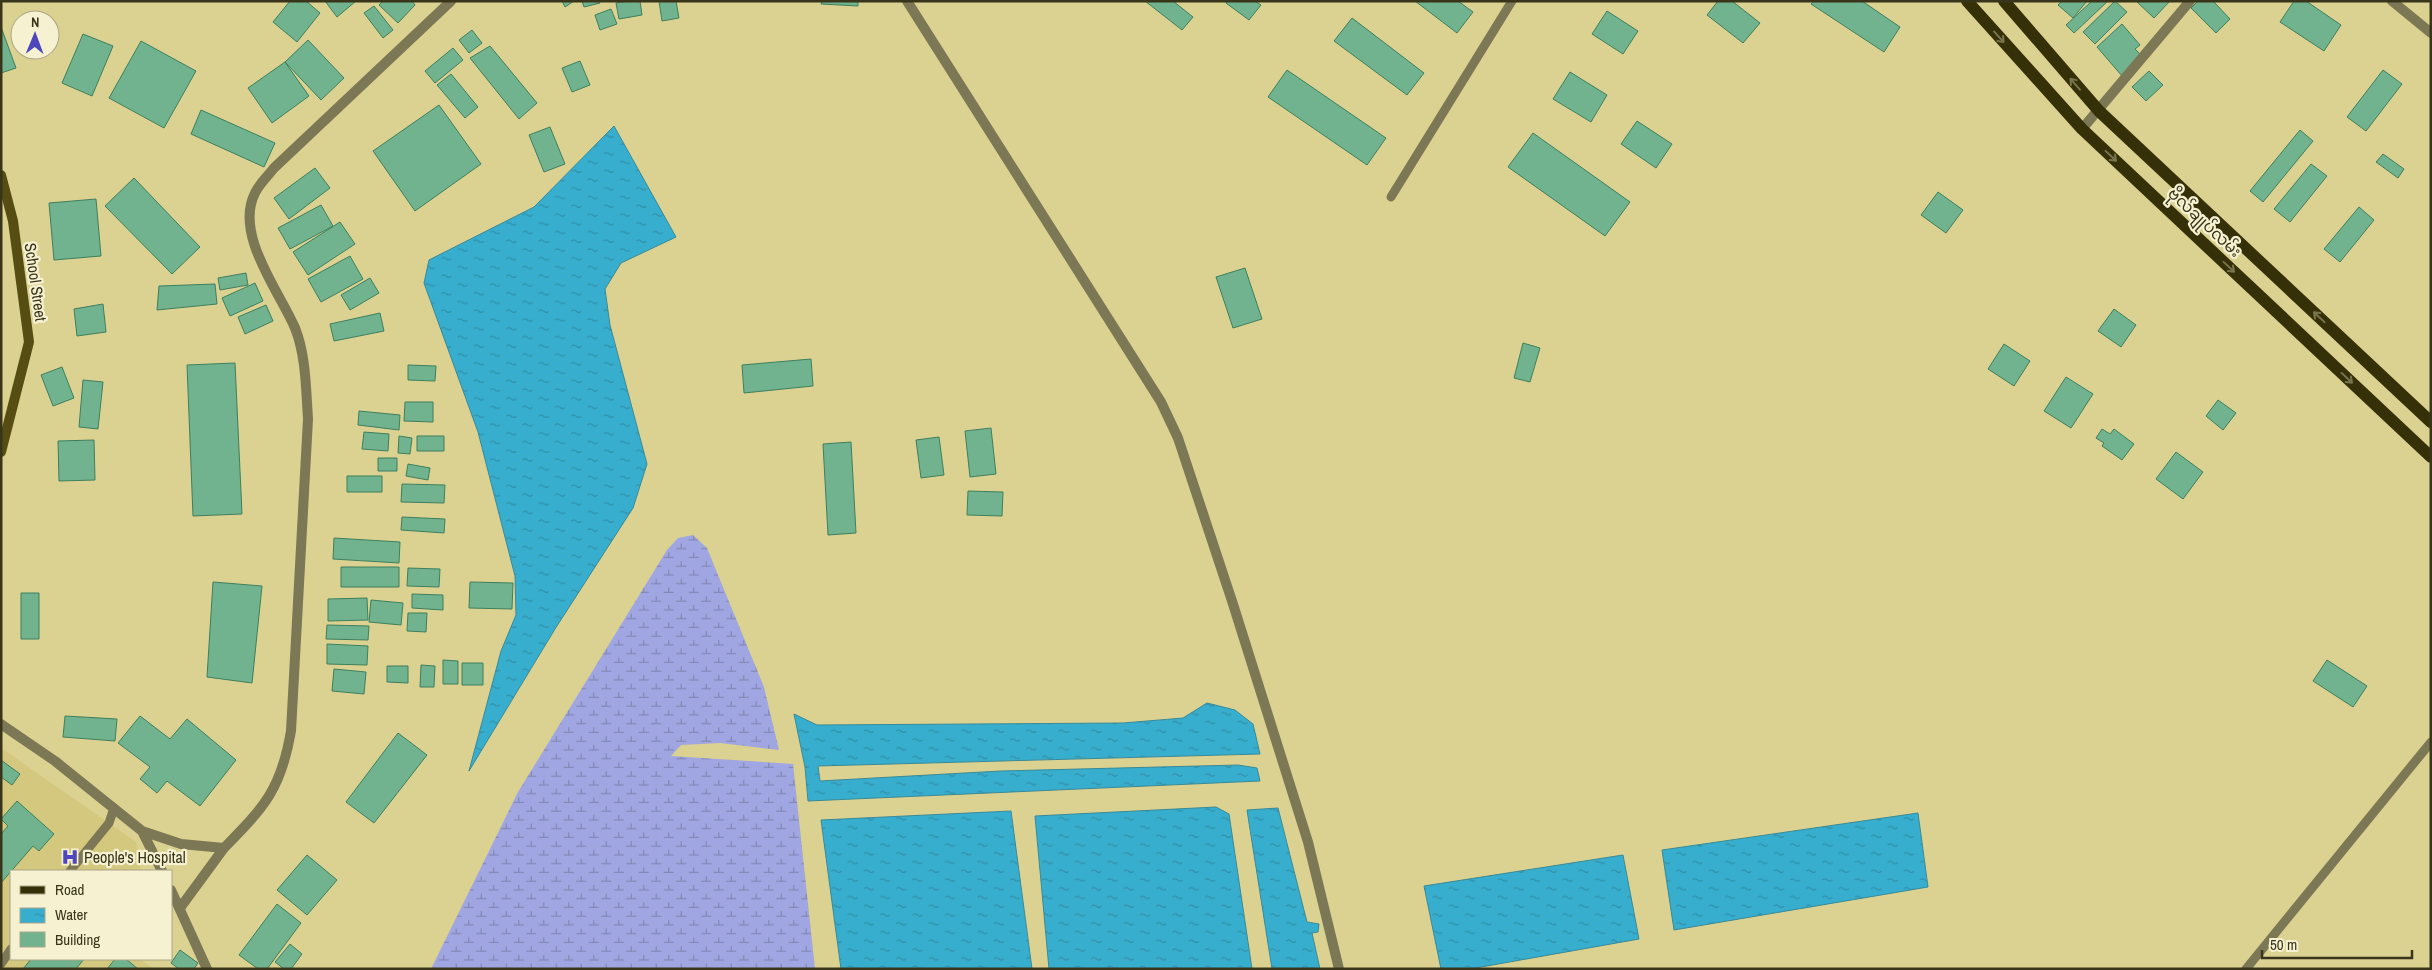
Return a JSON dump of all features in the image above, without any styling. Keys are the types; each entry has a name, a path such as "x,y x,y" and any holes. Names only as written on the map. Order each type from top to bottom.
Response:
{"main road":[{"name":"ဗိုလ်ချုပ်လမ်း","path":"1967,1 2082,129 2431,457"},
{"name":"ဗိုလ်ချုပ်လမ်း","path":"2004,1 2099,111 2431,422"}],"street":[{"path":"180,908 224,848 256,816 275,789 286,760 291,732 308,419 305,378 296,330 256,248 250,227 250,210 255,193 274,168 451,1"},
{"path":"907,1 1161,402 1178,438 1233,604 1308,842 1339,969"},
{"path":"2082,129 2190,1"},
{"path":"2392,1 2431,33"},
{"name":"School Street","path":"1,175 13,221 29,342 1,452"},
{"path":"1,724 55,761 142,831 181,844 224,848"},
{"path":"142,831 162,870"},
{"path":"172,892 207,969"}],"lane":[{"path":"1391,197 1512,1"},
{"path":"2246,969 2431,742"},
{"path":"71,870 109,823 114,808"},
{"path":"1,964 10,950"}],"shaded area":[{"name":"People's Hospital","path":"1,748 136,842 141,870 10,870 10,960 141,960 154,969 1,969"}],"green space":[{"path":"693,535 707,548 764,687 779,750 720,743 681,745 671,756 793,764 815,969 431,969 518,792 667,550 678,538"}],"water":[{"path":"614,126 676,237 621,263 605,289 610,325 647,464 633,508 555,629 469,771 501,651 516,615 515,576 478,432 424,283 429,260 534,207"},
{"path":"1207,703 1235,710 1253,724 1260,754 818,766 820,781 1001,771 1238,765 1257,768 1260,781 808,801 805,767 794,714 817,725 1123,723 1183,718"},
{"path":"1216,807 1229,814 1252,969 1049,969 1035,816"},
{"path":"1278,808 1307,922 1319,924 1318,932 1312,933 1320,969 1272,969 1247,810"},
{"path":"1011,811 1032,969 841,969 821,820"},
{"path":"1918,813 1928,887 1674,930 1662,850"},
{"path":"1623,855 1639,939 1470,969 1441,969 1424,886"}],"building":[{"path":"290,1 306,1 320,13 297,42 273,22"},
{"path":"325,1 356,1 337,17"},
{"path":"383,1 412,1 415,5 398,23 379,5"},
{"path":"562,1 574,1 565,7"},
{"path":"582,1 599,1 600,3 584,7"},
{"path":"640,1 642,15 619,19 616,3"},
{"path":"659,1 676,1 679,18 662,21"},
{"path":"822,1 858,1 858,6 821,4"},
{"path":"1145,1 1173,1 1193,17 1182,30"},
{"path":"1227,1 1255,1 1261,5 1249,20 1226,3"},
{"path":"1415,1 1458,1 1473,12 1457,33"},
{"path":"1718,1 1732,1 1760,23 1743,43 1707,15"},
{"path":"1814,1 1862,1 1900,27 1884,52 1811,4"},
{"path":"2062,1 2087,1 2073,18 2058,5"},
{"path":"2092,1 2108,1 2074,33 2066,25"},
{"path":"2115,1 2127,12 2095,44 2083,32"},
{"path":"2136,1 2170,1 2154,18"},
{"path":"2198,1 2213,1 2230,19 2216,33 2191,8"},
{"path":"2294,1 2306,1 2341,25 2324,51 2280,22"},
{"path":"374,6 393,30 383,38 364,13"},
{"path":"611,9 617,24 600,30 595,15"},
{"path":"1607,11 1638,31 1623,54 1592,34"},
{"path":"1352,18 1424,73 1407,95 1334,41"},
{"path":"2122,24 2140,45 2135,49 2142,56 2122,76 2097,47"},
{"path":"1,27 10,52 10,60 13,60 16,68 1,73"},
{"path":"472,30 482,43 469,53 459,40"},
{"path":"83,34 113,46 92,96 62,83"},
{"path":"308,40 344,78 321,100 285,62"},
{"path":"141,41 196,71 164,128 109,98"},
{"path":"490,46 537,103 519,119 470,58"},
{"path":"453,48 463,60 435,83 425,71"},
{"path":"580,61 590,85 572,92 562,68"},
{"path":"285,62 309,96 272,123 248,88"},
{"path":"1287,70 1386,138 1367,165 1268,97"},
{"path":"2383,70 2402,84 2366,131 2347,117"},
{"path":"2149,71 2163,85 2146,101 2132,87"},
{"path":"1570,72 1607,95 1591,122 1553,99"},
{"path":"451,74 478,107 465,118 437,85"},
{"path":"439,105 481,164 415,211 373,151"},
{"path":"201,110 275,143 264,167 191,134"},
{"path":"1637,121 1672,144 1656,168 1621,144"},
{"path":"550,127 565,164 544,172 529,135"},
{"path":"2300,130 2313,141 2263,202 2250,191"},
{"path":"1533,133 1630,202 1605,236 1508,167"},
{"path":"2383,154 2404,169 2398,178 2376,162"},
{"path":"2311,164 2327,176 2290,222 2274,209"},
{"path":"315,168 330,188 289,219 274,198"},
{"path":"134,178 200,247 172,274 105,206"},
{"path":"1938,192 1963,210 1946,233 1921,215"},
{"path":"96,199 101,256 54,260 49,203"},
{"path":"321,205 333,226 290,249 278,228"},
{"path":"2359,207 2374,220 2340,262 2324,249"},
{"path":"340,222 355,244 308,275 293,252"},
{"path":"350,256 363,279 321,302 308,279"},
{"path":"1245,268 1262,319 1233,328 1216,277"},
{"path":"246,273 248,285 220,290 218,278"},
{"path":"370,278 379,293 350,310 341,295"},
{"path":"255,283 263,301 230,316 222,298"},
{"path":"215,284 217,304 157,310 159,286"},
{"path":"103,304 106,332 77,336 74,309"},
{"path":"266,305 273,321 245,334 238,317"},
{"path":"2114,309 2136,325 2121,347 2098,331"},
{"path":"380,313 384,331 334,341 330,324"},
{"path":"1523,343 1540,348 1530,382 1514,378"},
{"path":"2004,344 2030,361 2014,386 1988,369"},
{"path":"811,359 813,386 744,393 742,365"},
{"path":"235,363 242,514 193,516 187,365"},
{"path":"408,365 436,366 435,381 408,380"},
{"path":"62,367 74,398 53,406 41,375"},
{"path":"2066,377 2093,394 2071,428 2044,411"},
{"path":"83,380 103,382 98,429 79,427"},
{"path":"2218,400 2236,413 2223,430 2206,416"},
{"path":"405,402 433,402 433,422 404,421"},
{"path":"359,411 400,415 399,430 358,425"},
{"path":"991,428 996,474 970,477 965,431"},
{"path":"2102,429 2110,434 2114,429 2134,444 2122,460 2102,446 2104,443 2096,438"},
{"path":"364,432 389,434 388,451 362,449"},
{"path":"399,436 412,438 410,454 398,453"},
{"path":"417,436 444,436 444,451 417,451"},
{"path":"939,437 944,475 921,478 916,440"},
{"path":"94,440 95,480 59,481 58,441"},
{"path":"851,442 856,533 828,535 823,444"},
{"path":"2176,452 2203,472 2183,499 2156,479"},
{"path":"378,458 397,458 397,471 378,471"},
{"path":"408,464 430,468 428,480 406,476"},
{"path":"347,476 382,476 382,492 347,492"},
{"path":"402,484 445,485 444,503 401,502"},
{"path":"968,491 1003,492 1002,516 967,515"},
{"path":"402,517 445,519 444,533 401,530"},
{"path":"334,538 400,542 399,563 333,559"},
{"path":"341,567 399,567 399,587 341,587"},
{"path":"408,568 440,569 439,587 407,586"},
{"path":"213,582 262,586 252,683 207,677"},
{"path":"470,582 513,583 512,609 469,608"},
{"path":"21,593 39,593 39,639 21,639"},
{"path":"412,594 443,595 443,610 412,608"},
{"path":"367,598 368,620 328,621 328,599"},
{"path":"371,600 403,603 401,625 369,622"},
{"path":"408,613 427,613 426,632 407,631"},
{"path":"327,625 369,626 368,640 326,639"},
{"path":"327,644 368,646 367,665 327,664"},
{"path":"443,660 458,661 458,684 443,684"},
{"path":"2327,660 2367,686 2353,707 2313,681"},
{"path":"462,663 483,663 483,685 462,685"},
{"path":"421,665 435,666 434,687 420,687"},
{"path":"387,666 408,666 408,683 387,682"},
{"path":"334,669 366,672 364,694 332,691"},
{"path":"65,716 117,719 115,741 63,737"},
{"path":"140,716 170,739 187,719 236,760 200,806 167,781 157,793 140,779 150,767 118,743"},
{"path":"398,733 427,755 374,823 346,802"},
{"path":"1,760 20,774 12,785 1,777"},
{"path":"17,801 54,834 39,851 33,846 12,870 10,870 1,883 1,834 8,826 1,819"},
{"path":"307,855 337,880 307,915 277,890"},
{"path":"277,904 301,923 267,969 258,969 239,955"},
{"path":"290,944 302,954 291,969 284,969 275,962"},
{"path":"180,950 198,963 194,969 179,969 171,963"},
{"path":"30,960 83,960 76,969 23,969"},
{"path":"114,960 127,960 138,969 107,969"}],"place":[{"name":"People's Hospital","path":"70,857"}]}
